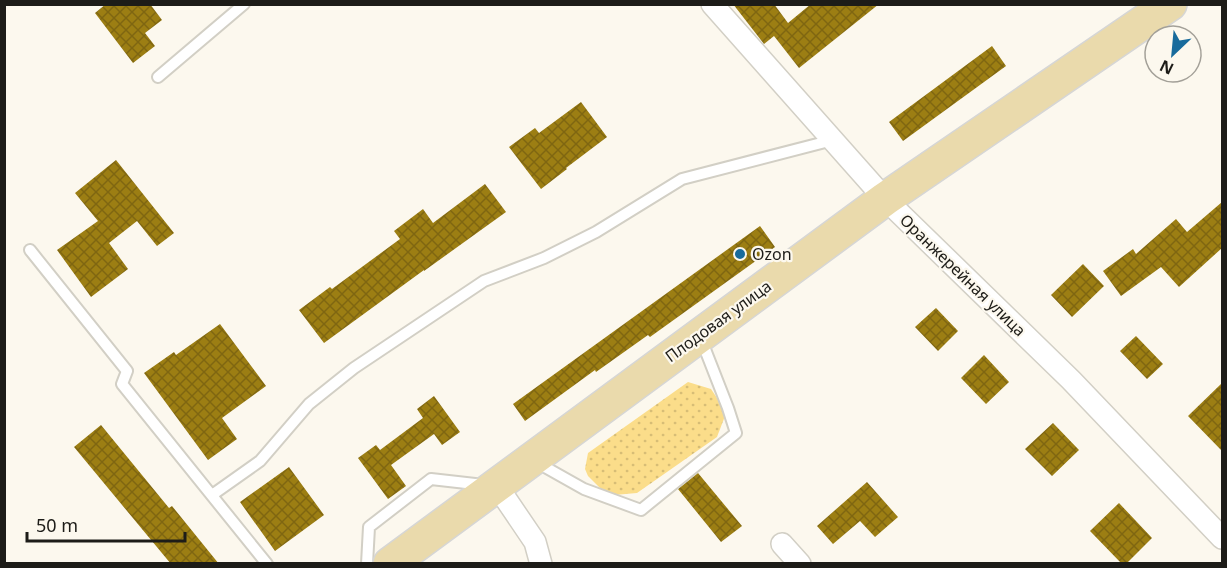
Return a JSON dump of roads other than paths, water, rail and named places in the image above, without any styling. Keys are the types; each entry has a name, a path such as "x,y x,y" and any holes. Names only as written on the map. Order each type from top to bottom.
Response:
{"main road":[{"name":"Плодовая улица","path":"390,564 885,199 1170,4"}],"street":[{"name":"Оранжерейная улица","path":"712,4 885,199 1071,380 1222,538"},
{"path":"496,486 535,542 541,564"},
{"path":"782,544 800,564"}],"lane":[{"path":"158,76 244,4"},
{"path":"212,495 260,461 309,404 354,368 484,281 544,258 596,232 682,179 833,140"},
{"path":"30,250 127,371 122,384 267,564"},
{"path":"530,459 584,489 641,510 736,433 700,335"},
{"path":"367,564 369,527 431,479 496,486"}],"place":[{"name":"Ozon","path":"740,254"}]}
